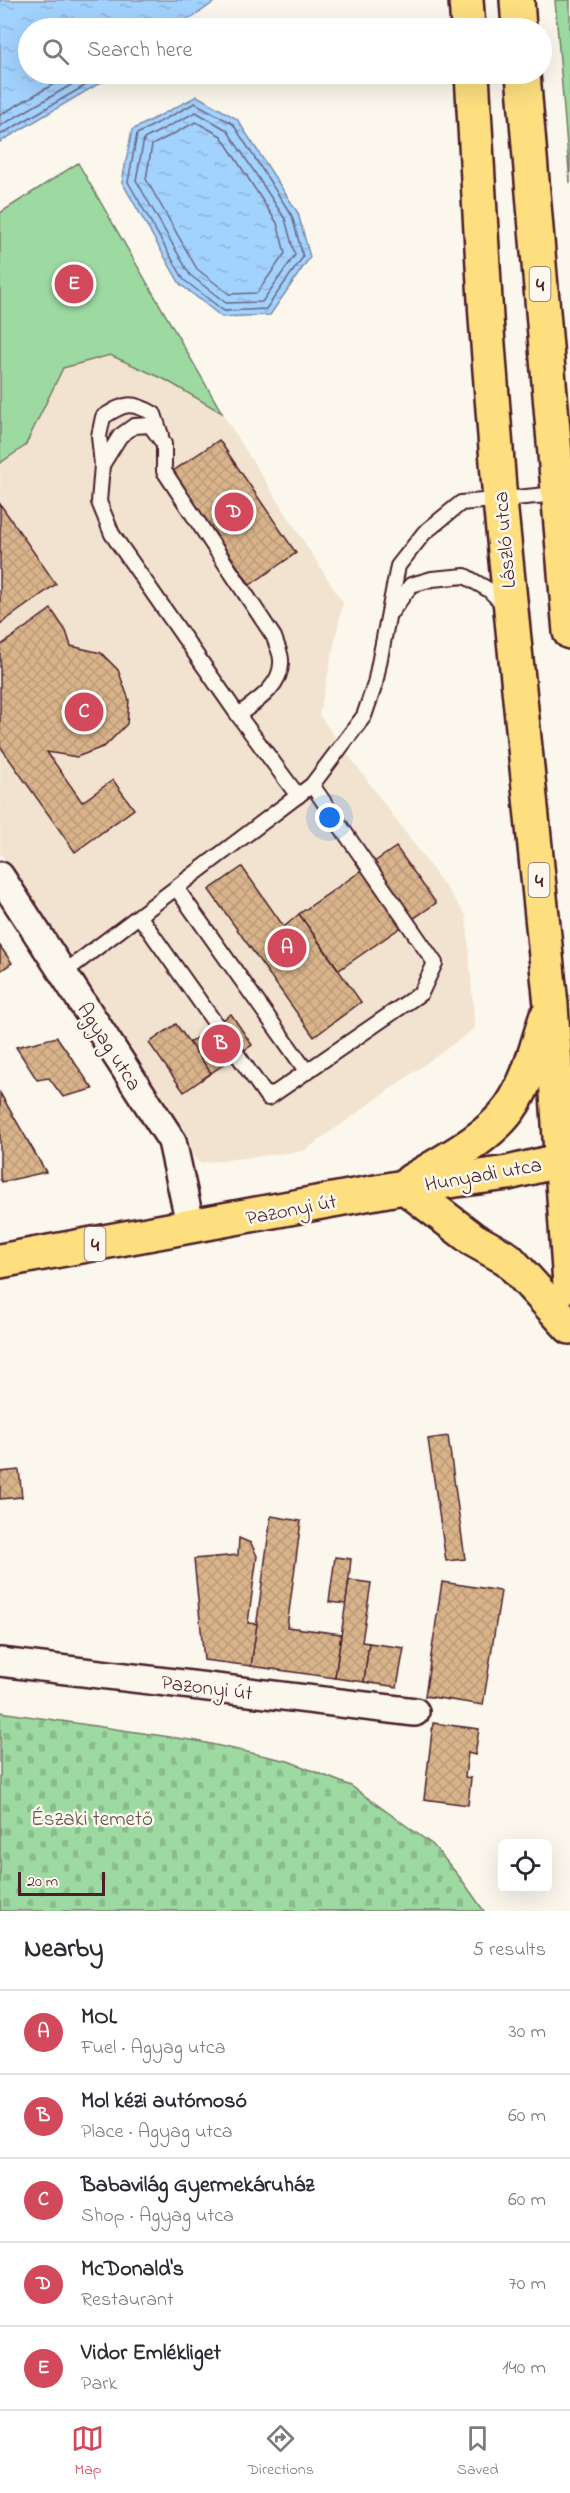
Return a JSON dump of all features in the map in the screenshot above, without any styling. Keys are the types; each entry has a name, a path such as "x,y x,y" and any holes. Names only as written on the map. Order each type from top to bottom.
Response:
{"main road":[{"path":"466,0 467,18"},
{"path":"516,0 518,18"},
{"name":"László utca","path":"473,84 486,318 500,501 527,756 565,1159 570,1285"},
{"name":"4","path":"524,84 570,632"},
{"name":"4","path":"402,1188 473,1144 510,1108 527,1076 551,1005"},
{"name":"Hunyadi utca","path":"402,1188 508,1173 565,1159"},
{"path":"402,1188 474,1240 508,1259 570,1327"},
{"name":"Pazonyi út","path":"0,1261 402,1188"}],"street":[{"name":"Agyag utca","path":"0,876 172,1141 191,1228"},
{"name":"Pazonyi út","path":"0,1662 415,1712"}],"lane":[{"path":"238,715 260,698 278,679 281,660 274,637 164,471 164,444 154,414 136,404 118,408 103,417 99,436 102,465 99,502 112,534 238,715 298,796"},
{"path":"102,465 120,436 134,426 150,425 164,444"},
{"path":"62,974 177,890 312,785 364,716 375,684 398,566 424,533 461,503 558,494"},
{"path":"388,615 411,585 432,579 465,576 489,590 510,612"},
{"path":"140,917 268,1098 421,993 435,963 312,785"},
{"path":"177,890 308,1072"}],"shaded area":[{"path":"110,355 164,379 222,413 343,603 319,715 466,915 475,1028 304,1151 199,1163 0,853 0,463 25,446 63,368"}],"green space":[{"path":"555,0 570,0 570,183"},
{"path":"78,163 222,413 164,379 110,355 63,368 25,446 0,463 0,213"},
{"name":"Északi temető","path":"0,1712 197,1741 288,1761 351,1786 433,1845 484,1911 0,1911"}],"water":[{"path":"0,0 217,0 191,18 18,18 18,84 98,84 0,142"},
{"path":"197,96 237,119 298,213 310,257 270,315 222,317 180,284 122,182 132,130"}],"building":[{"path":"219,440 296,553 250,585 173,471"},
{"path":"0,504 56,584 0,624"},
{"path":"51,609 66,631 71,646 101,653 118,670 129,700 127,724 105,746 77,757 47,752 82,802 113,780 134,809 75,852 0,746 0,646"},
{"path":"396,847 436,903 339,970 299,914"},
{"path":"242,867 284,927 299,914 361,1002 314,1037 209,890"},
{"path":"0,946 12,963 0,971"},
{"path":"231,1014 252,1045 211,1073 189,1043"},
{"path":"176,1024 211,1073 184,1092 149,1043"},
{"path":"57,1037 93,1089 63,1097 49,1078 37,1080 16,1047"},
{"path":"0,1093 46,1172 2,1182 0,1179"},
{"path":"448,1436 465,1559 446,1561 428,1439"},
{"path":"19,1470 22,1497 0,1499 0,1472"},
{"path":"271,1516 301,1521 287,1627 341,1634 335,1678 251,1666"},
{"path":"239,1538 251,1543 257,1556 248,1623 257,1624 251,1666 204,1660 194,1559 238,1555"},
{"path":"335,1557 351,1559 346,1604 329,1602"},
{"path":"349,1580 371,1583 362,1642 369,1643 364,1682 335,1678"},
{"path":"442,1582 501,1591 483,1705 425,1696"},
{"path":"369,1643 404,1648 397,1687 364,1682"},
{"path":"433,1723 479,1729 475,1755 468,1753 465,1777 471,1778 468,1805 424,1799"}],"place":[{"name":"Vidor Emlékliget","path":"74,284"},
{"name":"McDonald's","path":"234,512"},
{"name":"Babavilág Gyermekáruház","path":"84,712"},
{"name":"MOL","path":"287,948"},
{"name":"Mol kézi autómosó","path":"221,1044"}]}
